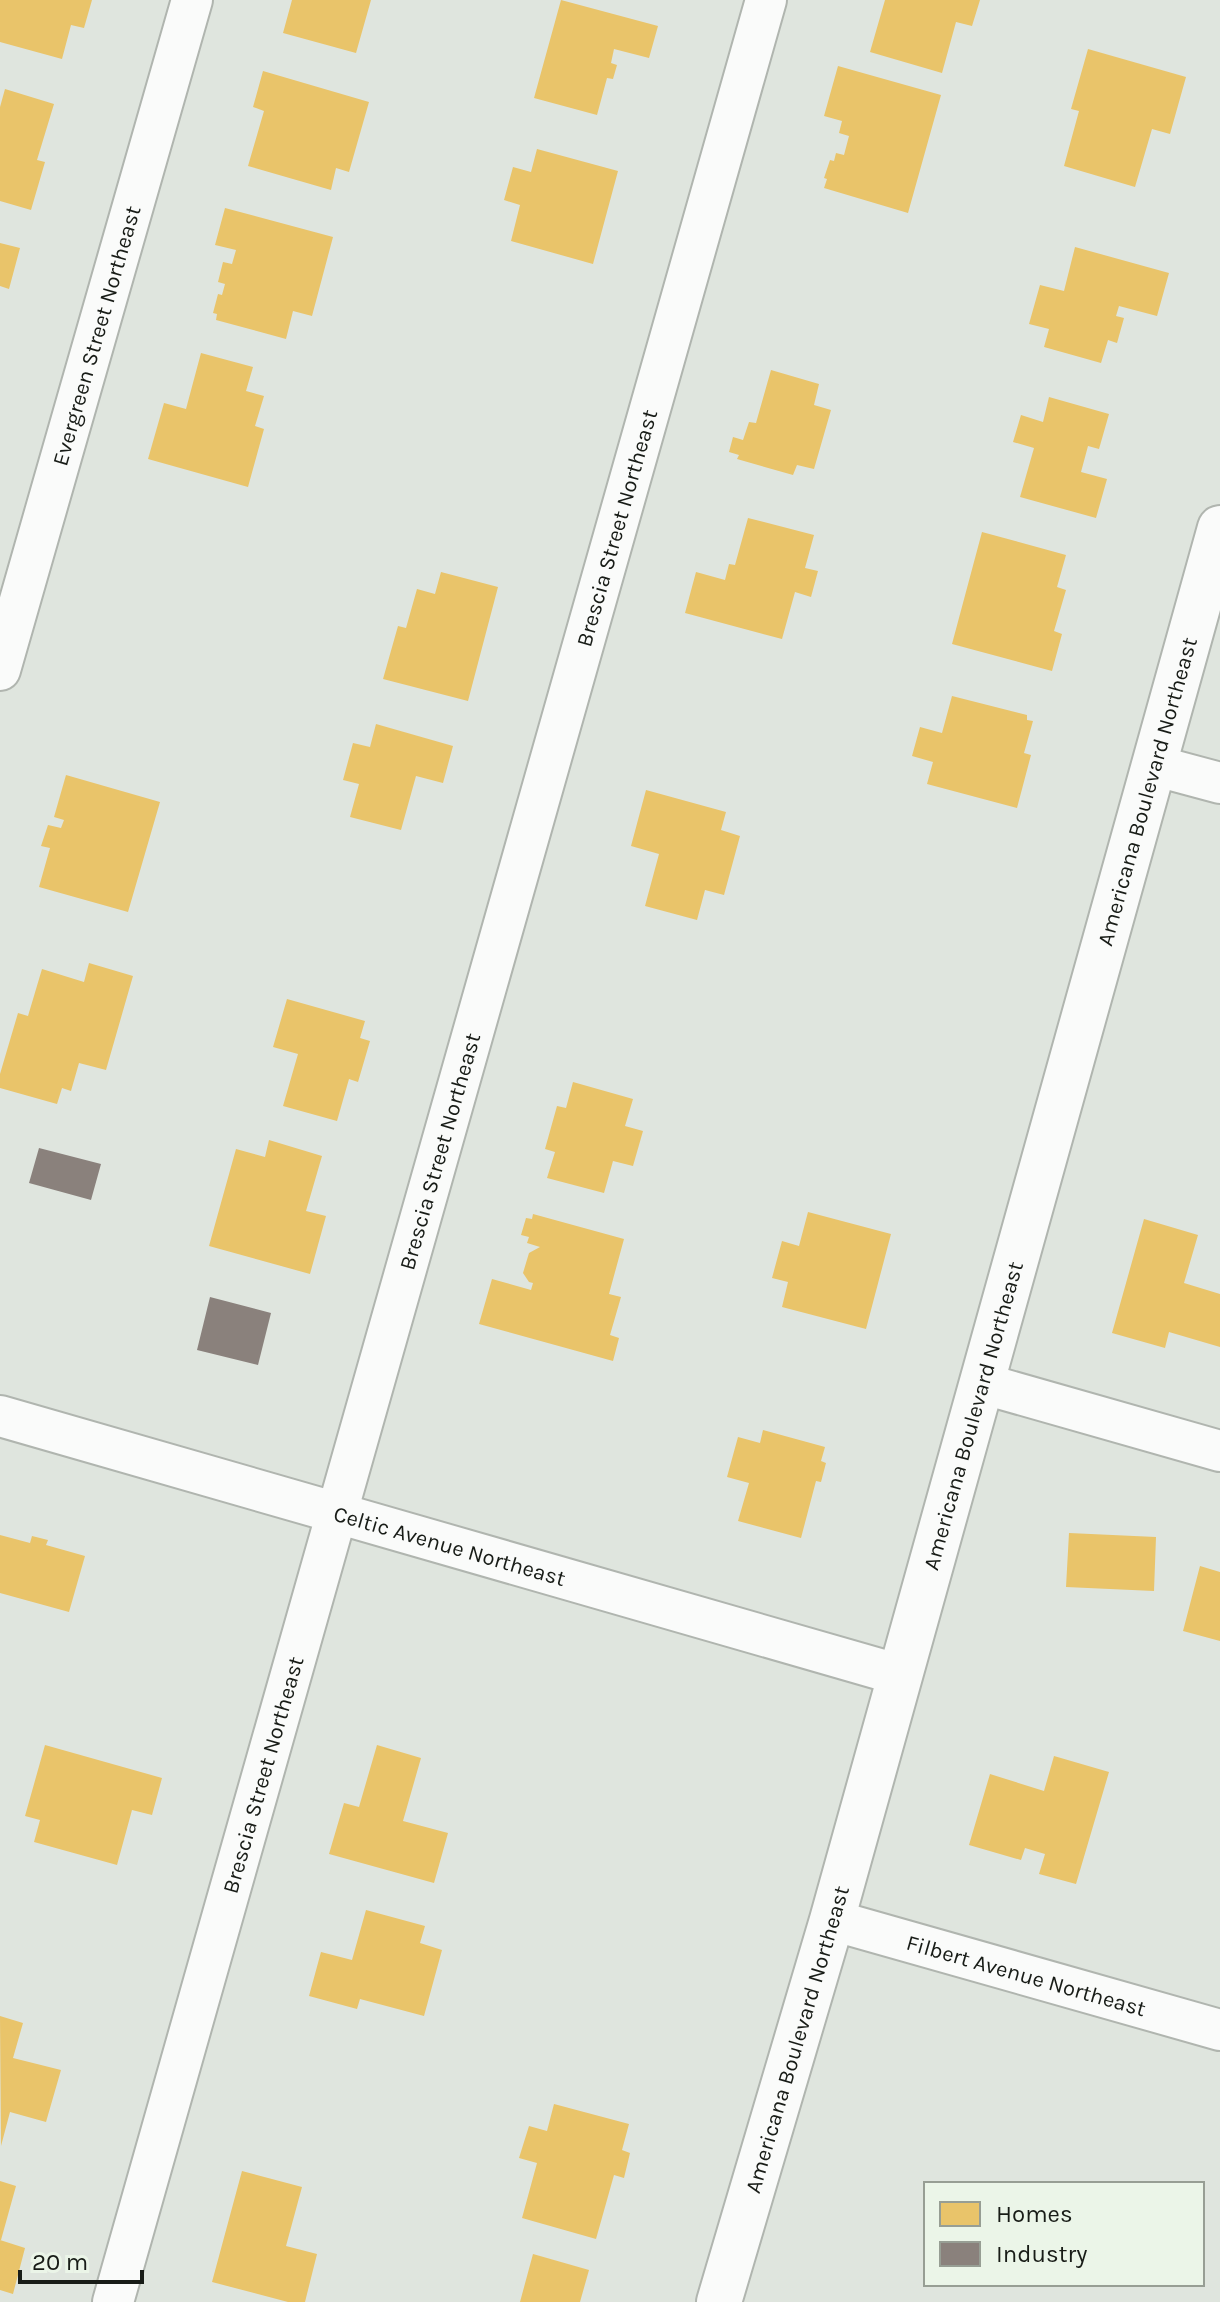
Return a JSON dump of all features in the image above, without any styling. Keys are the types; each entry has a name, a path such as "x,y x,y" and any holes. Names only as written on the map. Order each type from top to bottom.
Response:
{"street":[{"name":"Evergreen Street Northeast","path":"0,670 192,0"},
{"name":"Brescia Street Northeast","path":"113,2302 766,0"},
{"name":"Americana Boulevard Northeast","path":"719,2302 832,1920 1220,528"},
{"path":"1153,765 1220,783"},
{"path":"981,1383 1220,1451"},
{"name":"Celtic Avenue Northeast","path":"0,1416 900,1675"},
{"name":"Filbert Avenue Northeast","path":"832,1920 1220,2030"}],"building: Homes":[{"path":"0,0 92,0 84,28 71,25 62,59 0,42"},
{"path":"292,0 371,0 356,53 283,33"},
{"path":"561,0 658,26 649,58 614,49 611,63 617,65 613,79 607,78 597,115 534,98"},
{"path":"885,0 980,0 972,26 956,22 942,73 870,52"},
{"path":"1088,49 1186,77 1170,134 1152,129 1135,187 1064,166 1079,111 1071,109"},
{"path":"838,66 941,95 908,213 824,188 830,160 834,161 836,153 844,155 849,136 839,133 842,121 824,116"},
{"path":"263,71 369,102 349,172 336,168 331,190 248,166 264,111 253,107"},
{"path":"5,89 54,104 37,160 45,162 31,210 0,201 0,107"},
{"path":"537,149 618,171 593,264 511,241 520,205 504,200 513,167 531,172"},
{"path":"225,208 333,237 312,316 293,311 286,339 216,320 217,314 213,313 218,294 222,295 225,284 218,282 223,262 232,264 236,250 215,245"},
{"path":"0,243 20,248 9,289 0,286"},
{"path":"1075,247 1169,273 1157,316 1119,306 1116,316 1124,318 1117,343 1108,340 1101,363 1044,347 1049,329 1029,324 1040,285 1064,291"},
{"path":"201,353 253,367 246,391 264,396 255,426 264,429 248,487 148,459 164,403 186,409"},
{"path":"771,370 819,384 814,405 831,410 814,469 797,465 793,475 737,459 739,455 729,452 733,437 743,440 749,422 756,423"},
{"path":"1049,397 1109,414 1099,449 1088,446 1081,472 1107,479 1096,518 1020,497 1034,448 1013,442 1021,415 1043,422"},
{"path":"748,518 814,535 805,568 818,571 811,597 795,592 782,639 685,613 696,572 725,580 729,564 735,565"},
{"path":"982,532 1066,555 1057,587 1066,590 1054,631 1062,634 1052,671 952,644"},
{"path":"441,572 498,587 468,701 383,679 398,626 406,628 417,589 435,594"},
{"path":"952,696 1027,715 1027,720 1033,721 1024,753 1031,755 1017,808 927,784 933,762 912,756 920,727 942,733"},
{"path":"376,724 453,746 443,783 416,776 401,830 350,817 359,784 343,780 353,743 370,747"},
{"path":"66,775 160,802 128,912 39,887 50,848 41,846 48,825 61,828 64,820 54,817"},
{"path":"646,790 726,812 721,830 740,836 724,895 705,890 697,920 645,906 659,854 631,846"},
{"path":"89,963 133,976 106,1070 79,1063 71,1091 62,1088 57,1104 0,1088 0,1074 18,1013 28,1016 42,969 84,982"},
{"path":"287,999 365,1021 360,1038 370,1041 358,1082 349,1079 337,1121 283,1106 298,1054 273,1047"},
{"path":"573,1082 633,1099 625,1126 643,1131 633,1166 613,1161 604,1193 547,1178 555,1152 545,1149 557,1106 566,1108"},
{"path":"269,1140 322,1156 306,1211 326,1216 310,1274 209,1246 236,1149 265,1157"},
{"path":"808,1212 891,1234 866,1329 782,1307 788,1282 772,1278 782,1241 799,1246"},
{"path":"533,1214 624,1239 609,1294 621,1297 610,1335 619,1338 613,1361 479,1324 492,1279 531,1290 533,1283 523,1273 529,1253 540,1247 527,1243 529,1237 521,1235 526,1218 532,1219"},
{"path":"1144,1219 1198,1235 1184,1283 1220,1294 1220,1347 1169,1332 1165,1348 1112,1333"},
{"path":"763,1430 825,1447 821,1461 826,1463 821,1482 816,1481 801,1538 738,1521 749,1483 727,1477 738,1437 760,1443"},
{"path":"1069,1533 1156,1537 1154,1591 1066,1587"},
{"path":"0,1535 30,1543 32,1536 48,1540 46,1545 85,1556 69,1612 0,1593"},
{"path":"1200,1566 1220,1572 1220,1641 1183,1631"},
{"path":"45,1745 162,1778 152,1815 132,1810 117,1865 34,1842 40,1820 25,1816"},
{"path":"377,1745 421,1758 403,1821 448,1833 434,1883 329,1854 344,1803 359,1807"},
{"path":"1054,1756 1109,1772 1076,1884 1039,1874 1045,1854 1025,1848 1021,1860 969,1845 990,1774 1044,1791"},
{"path":"366,1910 425,1926 420,1943 442,1950 424,2016 360,1999 357,2009 309,1996 321,1952 352,1960"},
{"path":"0,2016 23,2023 13,2058 61,2070 46,2122 10,2112 1,2146"},
{"path":"554,2104 629,2124 622,2150 630,2153 624,2178 614,2175 596,2239 522,2218 537,2163 519,2158 529,2126 547,2131"},
{"path":"242,2171 302,2187 286,2246 317,2254 305,2302 288,2302 212,2282"},
{"path":"0,2181 16,2186 1,2240 0,2240"},
{"path":"0,2240 25,2248 13,2294 0,2290"},
{"path":"533,2254 589,2270 580,2302 520,2302"}],"building: Industry":[{"path":"39,1148 101,1164 91,1200 29,1183"},
{"path":"210,1297 271,1313 258,1365 197,1350"}]}
